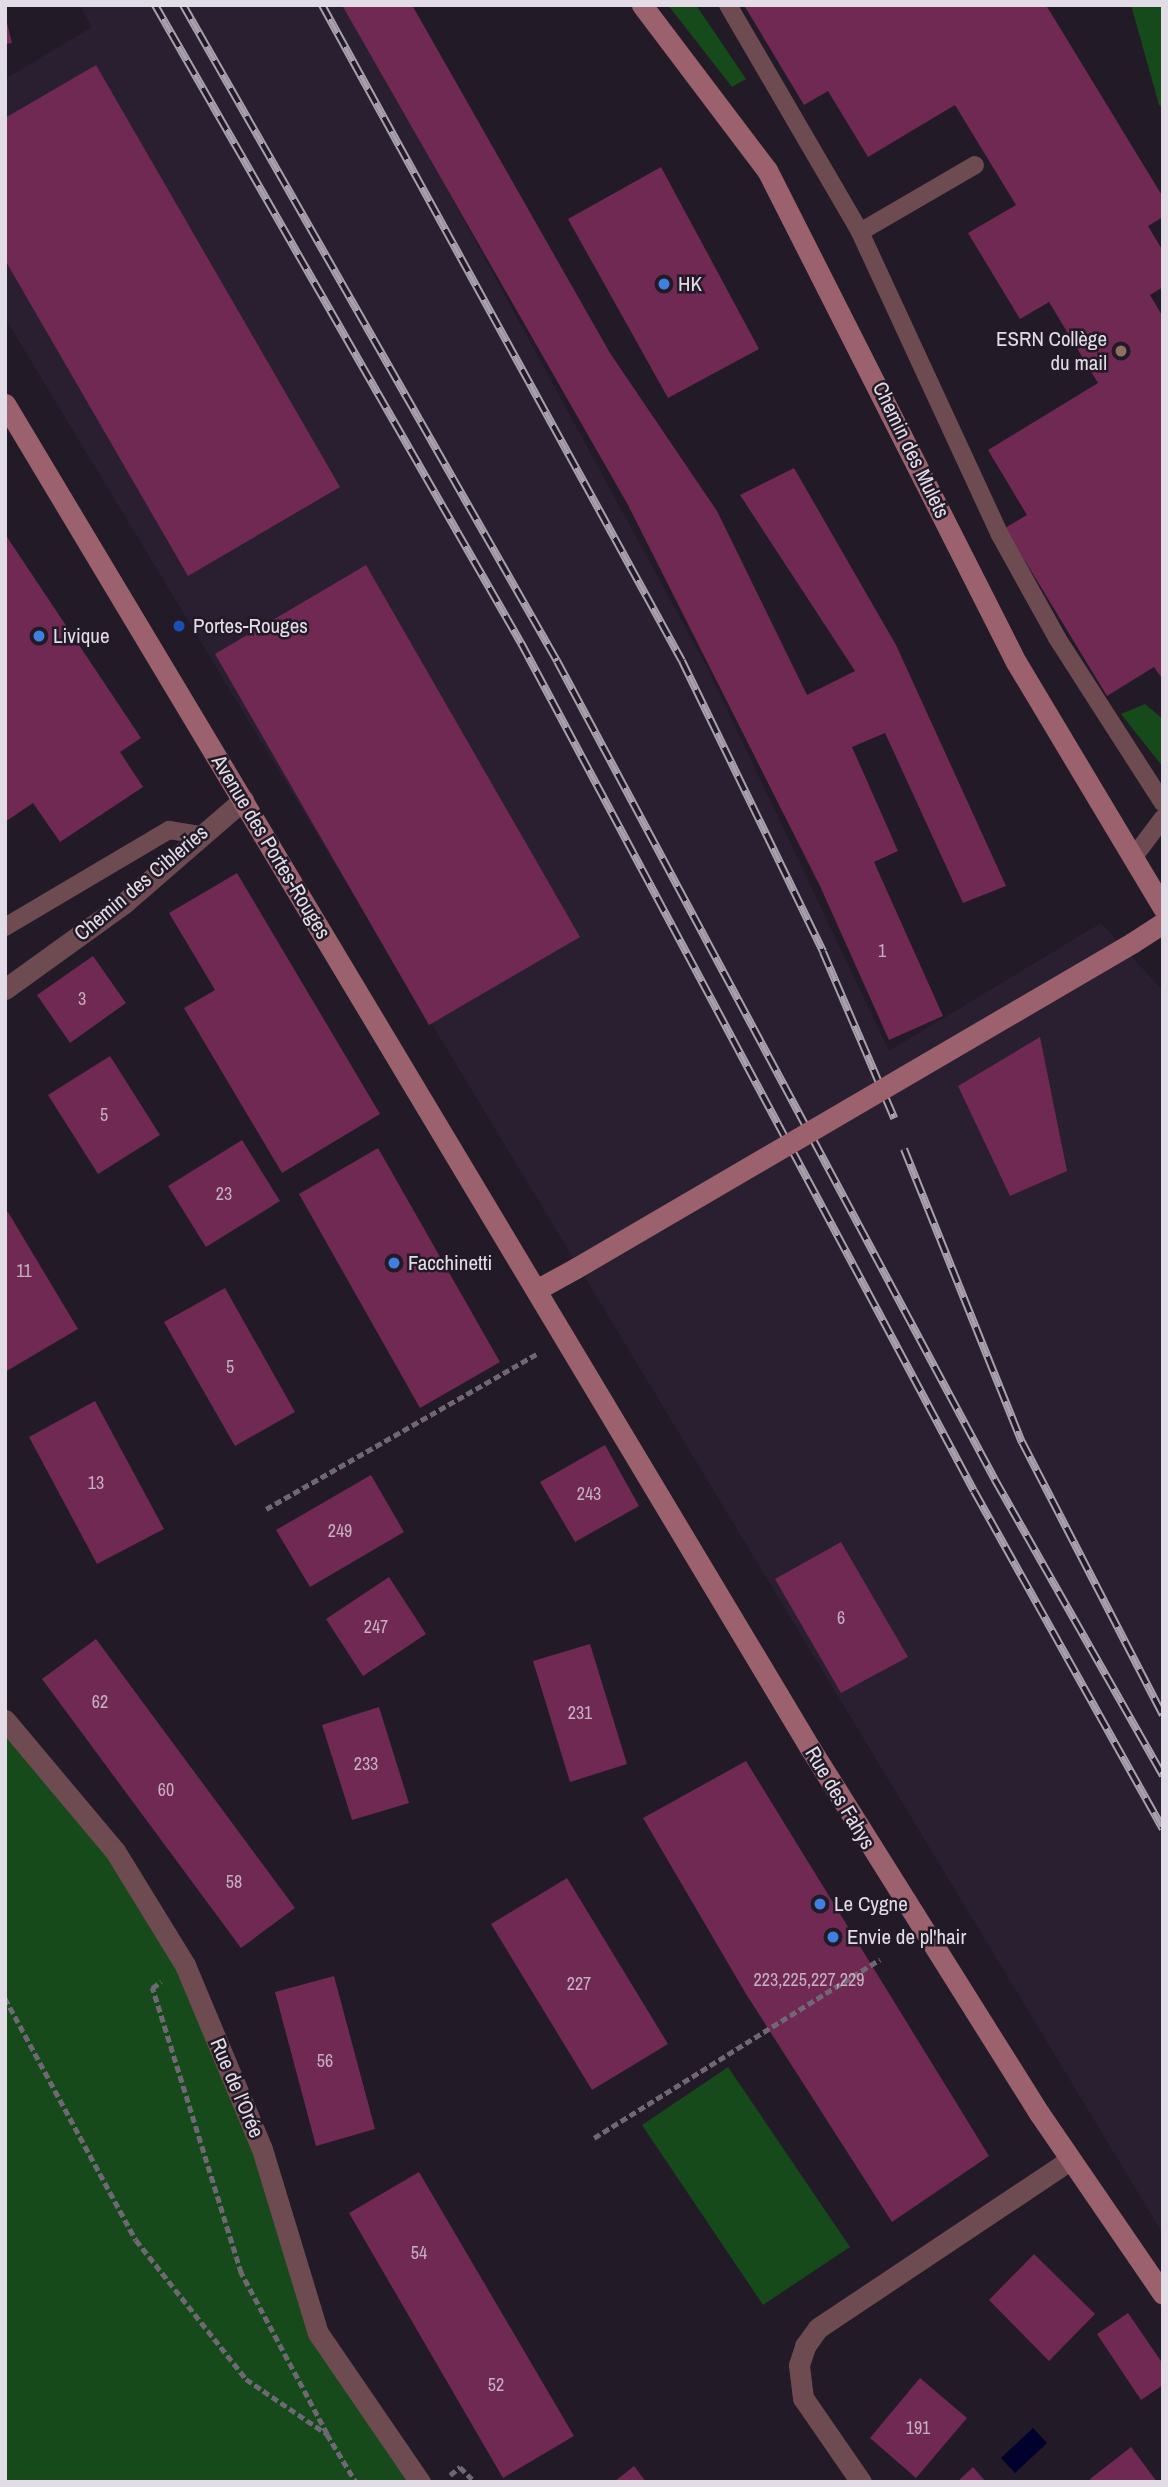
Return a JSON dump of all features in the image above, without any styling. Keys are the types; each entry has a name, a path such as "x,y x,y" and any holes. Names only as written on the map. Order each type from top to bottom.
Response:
{"main road":[{"name":"Chemin des Mulets","path":"642,5 767,170 1016,662 1163,908"},
{"name":"Avenue des Portes-Rouges","path":"5,404 536,1290"},
{"path":"536,1290 1163,923"},
{"name":"Rue des Fahys","path":"536,1290 817,1760 1070,2160 1163,2294"}],"street":[{"name":"Chemin des Cibleries","path":"5,989 123,904 243,800"},
{"name":"Rue de l'Orée","path":"5,1720 115,1852 185,1965 262,2148 318,2333 420,2482"},
{"path":"861,2482 803,2398 799,2365 805,2346 818,2328 1070,2160"}],"lane":[{"path":"728,5 860,232 1000,535 1057,638 1163,803"},
{"path":"860,232 975,165"},
{"path":"1133,858 1163,818"},
{"path":"5,927 169,830 200,835"}],"path":[{"path":"266,1508 538,1353"},
{"path":"594,2138 880,1959"},
{"path":"185,1965 152,1988 241,2273 327,2434 356,2482"},
{"path":"5,1997 136,2240 246,2379 327,2434"},
{"path":"449,2476 460,2467 475,2482"}],"shaded area":[{"path":"79,5 347,5 708,669 889,1051 1101,923 1163,991 1163,2234 5,318 5,79 92,27"}],"green space":[{"path":"668,5 696,5 746,79 732,87"},
{"path":"1131,5 1163,5 1163,108 1159,105"},
{"path":"1145,704 1163,719 1163,767 1121,714"},
{"path":"5,1720 115,1851 185,1965 318,2332 420,2482 5,2482"},
{"path":"728,2067 850,2247 763,2305 642,2125"}],"water":[{"path":"1033,2428 1047,2443 1015,2473 1001,2458"}],"building":[{"path":"342,5 412,5 610,353 717,511 807,695 855,671 740,495 794,468 896,645 1006,886 963,903 885,733 852,747 898,851 874,862 943,1016 889,1040 820,886 628,505"},
{"name":"ESRN Collège du mail","path":"744,5 1046,5 1163,197 1163,217 1148,226 1163,251 1163,287 1150,295 1163,317 1163,680 1154,667 1107,696 1005,528 1027,515 988,450 1098,383 1049,302 1020,319 968,233 1016,205 955,105 868,157 828,91 804,105"},
{"path":"5,15 12,43 5,44"},
{"path":"96,65 340,487 188,576 5,260 5,118"},
{"name":"HK","path":"661,167 759,349 668,398 568,219"},
{"name":"Livique","path":"5,534 141,738 120,752 143,787 60,842 33,803 5,822"},
{"path":"366,565 580,937 429,1025 215,654"},
{"path":"237,873 380,1114 282,1173 184,1008 215,990 169,913"},
{"path":"93,956 126,1003 70,1043 37,995"},
{"path":"1040,1037 1067,1171 1010,1196 958,1086"},
{"path":"110,1056 160,1135 98,1174 48,1095"},
{"path":"242,1140 280,1201 206,1247 168,1186"},
{"path":"378,1148 500,1362 420,1408 299,1194"},
{"path":"8,1212 78,1329 5,1372 5,1213"},
{"path":"225,1288 295,1412 235,1446 164,1322"},
{"path":"95,1401 164,1529 97,1564 29,1437"},
{"path":"605,1445 639,1506 575,1542 540,1482"},
{"path":"371,1475 404,1532 310,1587 276,1530"},
{"path":"841,1542 908,1657 841,1693 775,1579"},
{"path":"389,1577 426,1634 363,1676 326,1619"},
{"path":"96,1639 295,1908 241,1948 42,1679"},
{"path":"590,1644 627,1764 570,1782 533,1661"},
{"path":"379,1707 409,1803 352,1820 322,1725"},
{"path":"746,1761 989,2156 892,2222 746,1994 643,1818"},
{"path":"567,1878 668,2044 592,2090 491,1924"},
{"path":"334,1976 375,2129 316,2146 275,1992"},
{"path":"419,2172 574,2436 503,2478 349,2213"},
{"path":"1034,2254 1095,2314 1049,2361 989,2300"},
{"path":"1128,2313 1163,2364 1163,2385 1141,2400 1097,2334"},
{"path":"920,2378 967,2418 916,2478 870,2438"},
{"path":"1131,2447 1157,2482 1092,2482 1090,2479"},
{"path":"634,2466 646,2482 614,2482"},
{"path":"973,2467 986,2482 957,2482"}],"railway":[{"path":"155,5 521,643 974,1491 1163,1829"},
{"path":"183,5 557,661 995,1480 1163,1776"},
{"path":"322,5 682,661 823,952 894,1118"},
{"path":"904,1149 1022,1442 1163,1715"}],"place":[{"name":"HK","path":"664,284"},
{"name":"ESRN Collège du mail","path":"1121,351"},
{"name":"Portes-Rouges","path":"179,626"},
{"name":"Livique","path":"39,636"},
{"name":"Facchinetti","path":"394,1263"},
{"name":"Le Cygne","path":"820,1904"},
{"name":"Envie de pl'hair","path":"833,1937"}]}
